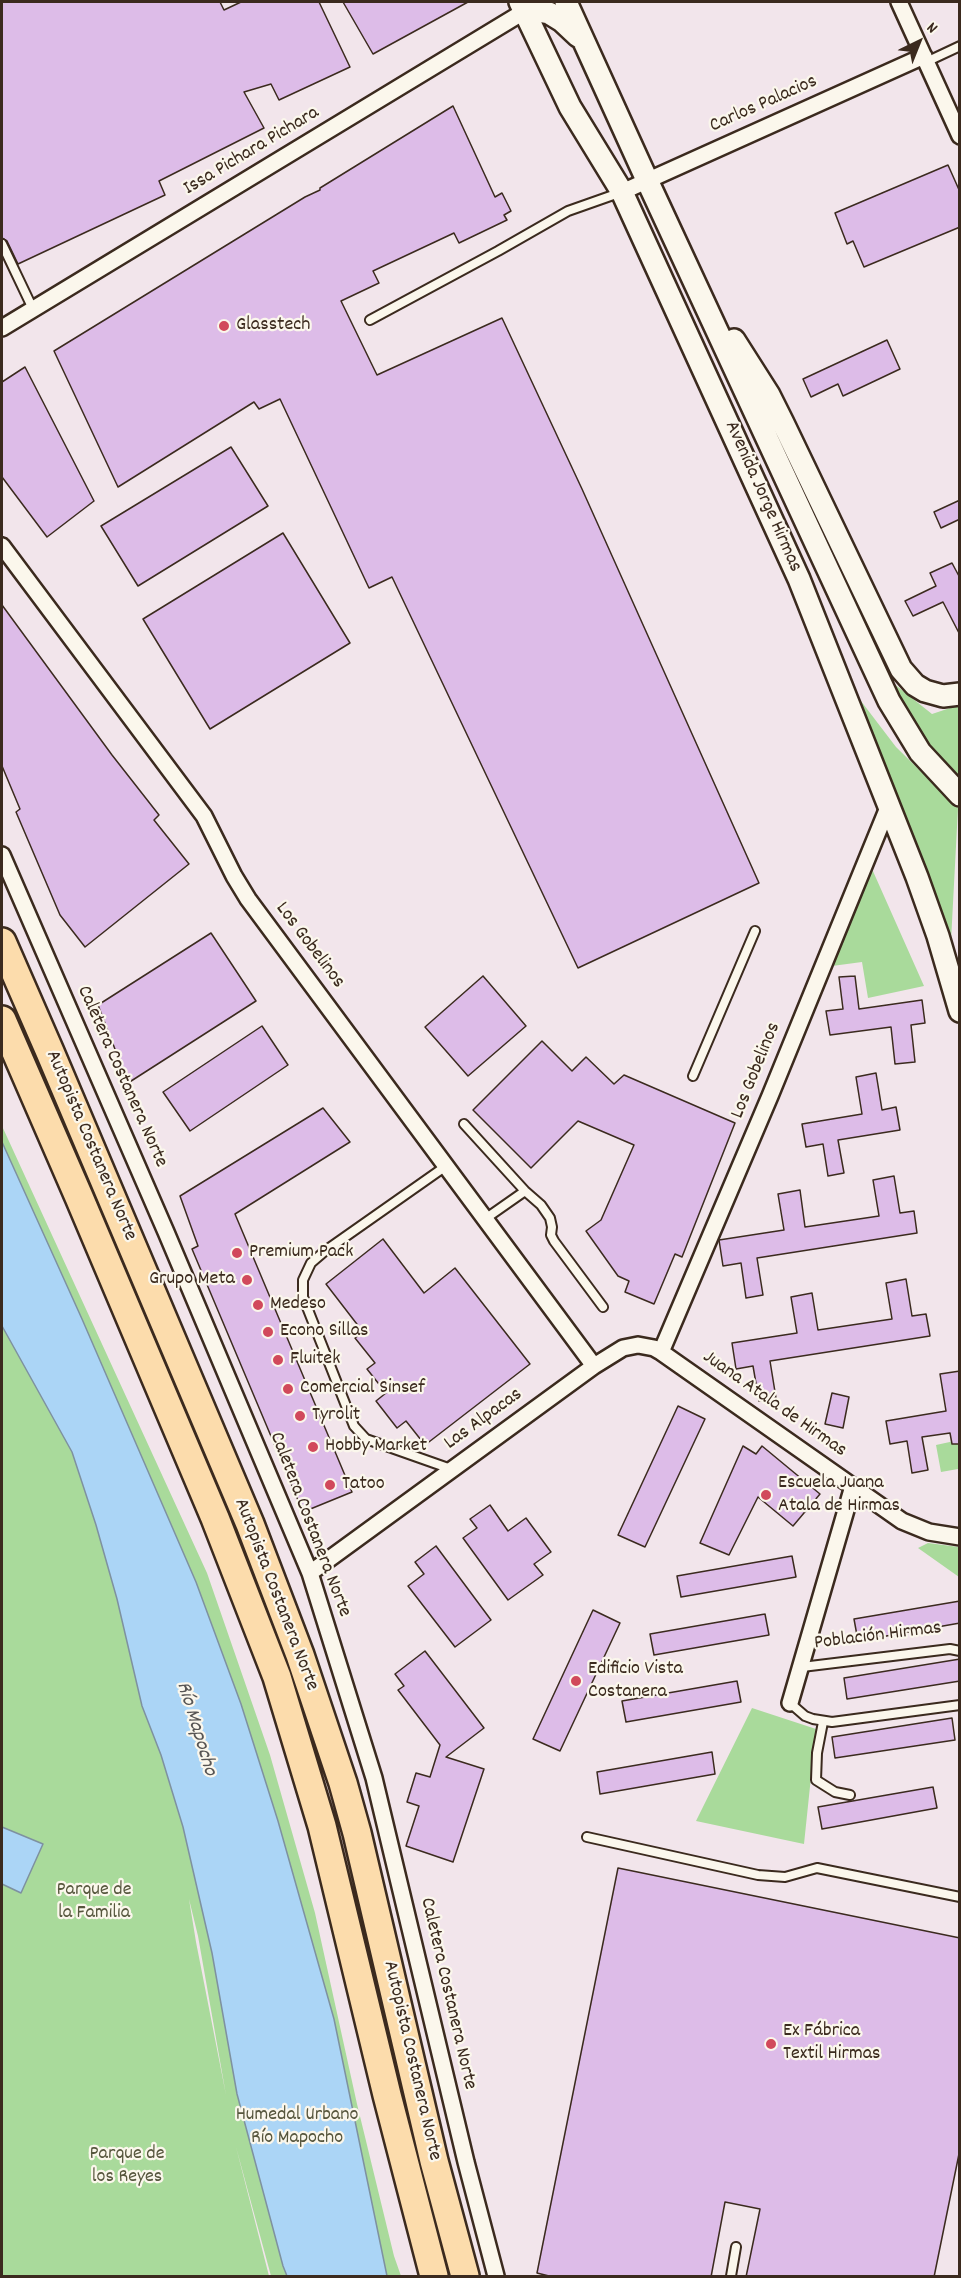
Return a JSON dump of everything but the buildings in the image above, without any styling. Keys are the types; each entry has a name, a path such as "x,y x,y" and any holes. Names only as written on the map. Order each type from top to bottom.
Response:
{"highway":[{"name":"Autopista Costanera Norte","path":"2,942 250,1524 303,1665 343,1783 357,1833 434,2161 465,2277"},
{"name":"Autopista Costanera Norte","path":"2,1020 224,1539 277,1677 322,1826 434,2277"}],"street":[{"name":"Avenida Jorge Hirmas","path":"566,2 889,701 920,752 960,795"},
{"path":"899,2 960,136"},
{"name":"Avenida Jorge Hirmas","path":"525,5 570,107 622,192 799,579 928,907 960,1011"},
{"path":"525,5 556,17 585,44"},
{"name":"Issa Pichara Pichara","path":"2,328 525,5"},
{"name":"Carlos Palacios","path":"622,192 925,59"},
{"path":"695,280 769,396 901,669 915,685 925,691 943,696 960,694"},
{"name":"Los Gobelinos","path":"2,546 196,805 244,894 594,1366"},
{"name":"Los Gobelinos","path":"661,1352 770,1096 889,805"},
{"name":"Caletera Costanera Norte","path":"2,855 166,1232 310,1573 374,1778 466,2162 496,2277"},
{"name":"Las Alpacas","path":"310,1573 617,1351 630,1346 646,1345 661,1352"},
{"name":"Juana Atala de Hirmas","path":"661,1352 902,1521 929,1532 960,1537"},
{"name":"Población Hirmas","path":"790,1703 853,1486"}],"lane":[{"path":"925,59 960,46"},
{"path":"370,320 568,211 622,192"},
{"path":"2,244 33,309"},
{"path":"693,1076 755,931"},
{"path":"464,1124 525,1191 541,1204 550,1218 554,1241 603,1307"},
{"path":"446,1166 311,1263 303,1280 303,1297 354,1426 366,1439 453,1469"},
{"path":"485,1219 525,1191"},
{"name":"Población Hirmas","path":"802,1667 950,1649 960,1651"},
{"name":"Población Hirmas","path":"790,1703 805,1716 823,1722"},
{"path":"850,1795 835,1792 816,1780 817,1753 823,1722 960,1705"},
{"path":"587,1837 758,1875 785,1876 817,1868 960,1897"},
{"path":"730,2277 736,2247"}],"green space":[{"path":"888,679 932,714 959,705 959,780 917,733"},
{"path":"848,684 896,747 958,808 951,941"},
{"path":"872,869 924,986 868,998 862,962 832,966"},
{"path":"2,1126 207,1573 270,1755 315,1913 357,2104 394,2256 401,2276 271,2276 236,2147 269,2276 2,2276","holes":["189,1899 198,1936 226,2095"]},
{"path":"959,1440 959,1475 958,1469 941,1472 936,1445"},
{"path":"928,1543 959,1547 959,1577 918,1548"},
{"path":"752,1708 816,1729 804,1844 696,1821"}],"water":[{"name":"Humedal Urbano Río Mapocho","path":"2,1142 196,1582 241,1704 278,1821 334,2019 387,2276 287,2276 283,2266 237,2094 212,1953 183,1827 161,1755 142,1706 117,1599 96,1525 72,1452 2,1326"},
{"path":"2,1827 43,1844 21,1893 2,1884"}],"place":[{"name":"Glasstech","path":"224,326"},
{"name":"Premium Pack","path":"237,1253"},
{"name":"Grupo Meta","path":"247,1280"},
{"name":"Medeso","path":"258,1305"},
{"name":"Econo Sillas","path":"268,1332"},
{"name":"Fluitek","path":"278,1360"},
{"name":"Comercial Sinsef","path":"288,1389"},
{"name":"Tyrolit","path":"300,1416"},
{"name":"Hobby Market","path":"313,1447"},
{"name":"Tatoo","path":"330,1485"},
{"name":"Escuela Juana Atala de Hirmas","path":"766,1495"},
{"name":"Edificio Vista Costanera","path":"576,1681"},
{"name":"Ex Fábrica Textil Hirmas","path":"771,2044"}],"water label":[{"name":"Río Mapocho","path":"195,1729"}],"park label":[{"name":"Parque de la Familia","path":"94,1902"},
{"name":"Parque de los Reyes","path":"127,2166"}]}
